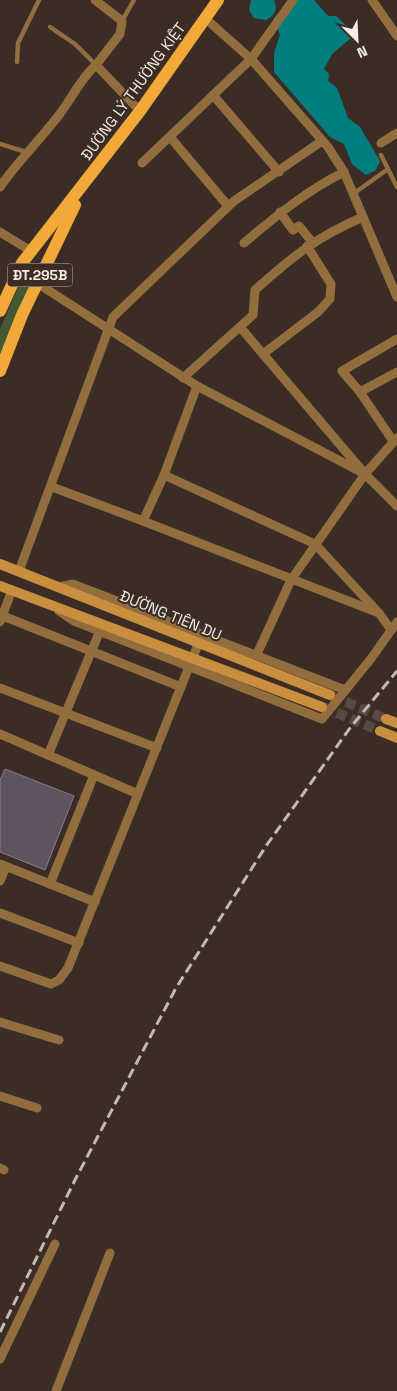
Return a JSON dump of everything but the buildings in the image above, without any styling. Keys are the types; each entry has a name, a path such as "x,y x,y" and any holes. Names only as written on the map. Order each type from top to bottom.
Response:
{"main road":[{"name":"ĐƯỜNG LÝ THƯỜNG KIỆT","path":"0,311 22,263 140,110 218,0"},
{"name":"ĐƯỜNG LÝ THƯỜNG KIỆT","path":"206,19 226,0"},
{"name":"ĐƯỜNG LÝ THƯỜNG KIỆT","path":"0,371 22,315 86,182"},
{"name":"ĐƯỜNG TIÊN DU","path":"0,564 330,695"},
{"name":"ĐƯỜNG TIÊN DU","path":"0,586 190,662 322,707"},
{"path":"386,719 397,723"},
{"path":"380,731 397,738"}],"street":[{"path":"0,187 26,152 44,134 89,71 96,65 120,34 122,21 94,0"},
{"path":"142,163 250,58 293,0"},
{"path":"372,0 396,30"},
{"path":"206,19 250,58 322,141 344,172 397,297"},
{"path":"96,65 140,110"},
{"path":"213,95 279,172"},
{"path":"381,143 397,133"},
{"path":"170,137 228,206"},
{"path":"20,571 113,317 228,206 322,141"},
{"path":"244,243 280,212 317,186 344,172"},
{"path":"263,354 318,312 330,299 331,284 310,244 299,226 293,230 280,212"},
{"path":"183,378 253,315 255,290 310,244 330,231 363,217"},
{"path":"0,232 31,251"},
{"path":"37,283 183,378 366,474"},
{"path":"240,327 366,474 397,506"},
{"path":"257,654 291,580 366,474 395,439 342,371 397,339"},
{"path":"360,392 397,372"},
{"path":"143,521 164,475 197,386"},
{"path":"164,475 315,544 378,613 391,630"},
{"path":"52,487 378,613"},
{"path":"59,587 73,584 257,654 345,690"},
{"path":"12,590 1,619 91,651 181,687"},
{"path":"190,662 322,719 397,622"},
{"path":"48,754 101,627"},
{"path":"0,966 43,982 55,983 68,968 199,642"},
{"path":"0,688 157,748"},
{"path":"1,737 48,754 138,794"},
{"path":"50,884 94,775"},
{"path":"0,881 3,866 95,902"},
{"path":"0,914 79,943"},
{"path":"0,1022 59,1040"},
{"path":"0,1096 37,1108"},
{"path":"0,1359 55,1244"},
{"path":"56,1391 110,1253"}],"lane":[{"path":"17,62 18,43 28,18 39,0"},
{"path":"122,21 134,0"},
{"path":"50,27 69,40 96,65"},
{"path":"0,144 26,152"},
{"path":"381,155 397,187"},
{"path":"353,194 388,169"}],"green space":[{"path":"28,271 32,271 35,276 0,355 0,329 23,276"}],"water":[{"path":"251,0 274,0 276,9 274,14 266,20 254,18 249,10"},
{"path":"294,0 314,0 328,16 336,16 349,28 352,37 332,54 324,69 329,74 328,81 337,88 348,118 360,127 380,161 376,170 366,175 352,164 344,144 330,137 274,72 274,53 280,35 274,18"}],"tunnel":[{"path":"332,696 386,719"},
{"path":"323,707 380,731"}],"railway":[{"path":"0,1332 76,1178 176,988 266,846 350,728 397,671"}]}
